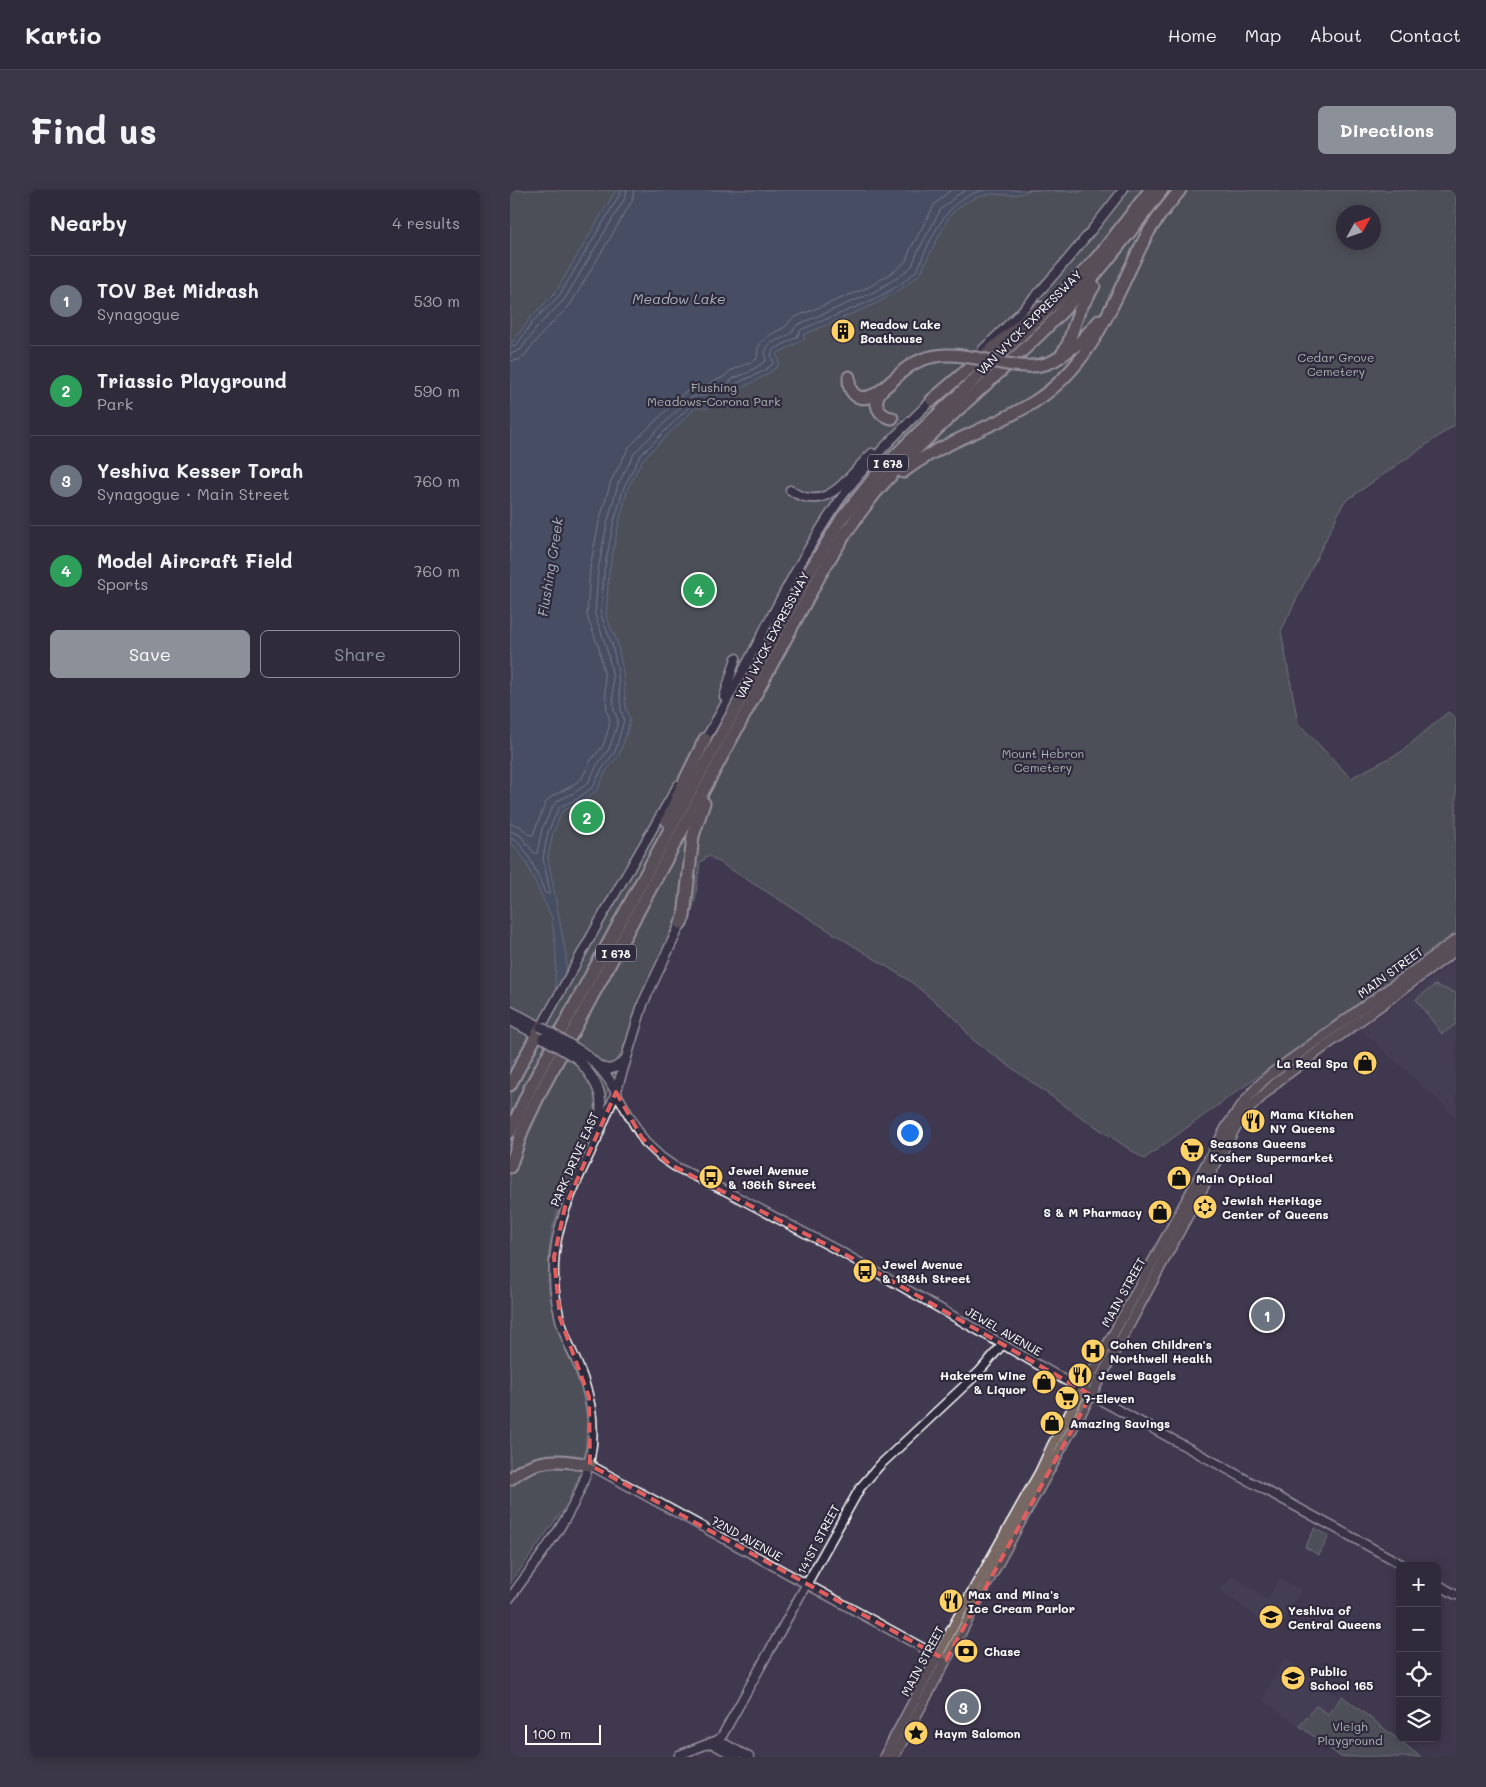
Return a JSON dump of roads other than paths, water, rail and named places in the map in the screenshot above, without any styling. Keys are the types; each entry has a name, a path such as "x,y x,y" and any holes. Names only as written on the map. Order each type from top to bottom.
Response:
{"highway":[{"name":"VAN WYCK EXPRESSWAY","path":"510,1132 528,1092 810,572 842,518 859,495 888,463 1056,303 1088,267 1120,237 1150,190"},
{"name":"VAN WYCK EXPRESSWAY","path":"510,1167 523,1129 541,1091 829,560 851,525 877,491 916,450 1064,310 1120,237 1162,190"},
{"path":"877,491 932,452 1025,407 1059,383 1078,364 1090,348 1149,231 1165,207 1180,190"},
{"path":"932,400 1120,237"},
{"path":"1061,356 1068,344 1082,304 1120,237"},
{"path":"849,377 851,391 860,397 875,395 915,362 936,355 952,355 1032,367 1046,365 1080,342 1094,328 1118,293"},
{"path":"882,390 876,400 878,407 883,415 892,418"},
{"path":"598,963 705,739"},
{"path":"681,923 684,917 695,829 702,807 729,743"},
{"path":"510,1085 539,1031"},
{"path":"510,1479 524,1469 546,1461 564,1460 590,1465"}],"main road":[{"name":"PARK DRIVE EAST","path":"616,1092 643,1003 681,923"},
{"name":"MAIN STREET","path":"1087,1392 1227,1126 1249,1095 1271,1074 1456,940"},
{"name":"MAIN STREET","path":"884,1757 942,1658 1087,1392 1234,1130 1252,1106 1278,1081 1456,950"},
{"name":"JEWEL AVENUE","path":"510,1011 539,1031 599,1066 611,1081 616,1092"},
{"name":"JEWEL AVENUE","path":"510,1020 539,1031"},
{"name":"JEWEL AVENUE","path":"580,1056 616,1092"},
{"path":"580,1056 594,1078 601,1098 601,1114 596,1140"},
{"path":"599,1066 605,1069 612,1069 626,1059"},
{"name":"MAIN STREET","path":"894,1757 942,1658"}],"street":[{"path":"790,490 807,499 821,498 829,494 870,454 932,400 1009,325 1081,244 1123,190"},
{"path":"539,1031 599,922 717,718 818,533 858,476 895,434"},
{"path":"717,718 736,658"},
{"name":"JEWEL AVENUE","path":"616,1092 646,1142 669,1164 724,1190 843,1253 1087,1392 1398,1562"},
{"name":"PARK DRIVE EAST","path":"510,1598 566,1520 578,1500 590,1465 592,1434 589,1397 585,1382 565,1336 560,1318 555,1292 556,1239 563,1214 616,1092"},
{"name":"141ST STREET","path":"714,1741 722,1736 749,1690 851,1501 868,1477 979,1372 1002,1344"},
{"name":"72ND AVENUE","path":"590,1465 942,1658"},
{"path":"1441,1586 1456,1595"},
{"path":"679,1755 714,1741 749,1757"},
{"path":"714,1741 736,1757"}],"water":[{"name":"Meadow Lake","path":"616,190 1029,190 1025,193 1013,195 991,194 977,197 963,204 950,215 921,273 907,285 877,303 803,335 805,339 776,354 779,359 778,366 761,378 706,409 696,407 643,459 628,488 618,526 609,572 606,616 617,642 623,671 626,709 630,719 619,755 606,771 597,790 580,803 562,811 553,833 548,858 566,955 567,991 527,1062 510,1075 510,1062 519,1056 555,997 556,952 552,918 525,860 510,840 510,345 531,317 555,293"},
{"path":"1029,190 1085,190 1079,192"}],"place":[{"name":"Meadow Lake Boathouse","path":"843,331"},
{"name":"Model Aircraft Field","path":"699,590"},
{"name":"Triassic Playground","path":"587,817"},
{"name":"La Real Spa","path":"1365,1063"},
{"name":"Mama Kitchen NY Queens","path":"1253,1121"},
{"name":"Seasons Queens Kosher Supermarket","path":"1192,1150"},
{"name":"Jewel Avenue & 136th Street","path":"711,1177"},
{"name":"Main Optical","path":"1179,1178"},
{"name":"Jewish Heritage Center of Queens","path":"1205,1207"},
{"name":"S & M Pharmacy","path":"1160,1212"},
{"name":"Jewel Avenue & 138th Street","path":"865,1271"},
{"name":"TOV Bet Midrash","path":"1267,1315"},
{"name":"Cohen Children's Northwell Health","path":"1093,1351"},
{"name":"Jewel Bagels","path":"1080,1375"},
{"name":"Hakerem Wine & Liquor","path":"1044,1382"},
{"name":"7-Eleven","path":"1067,1398"},
{"name":"Amazing Savings","path":"1052,1423"},
{"name":"Max and Mina's Ice Cream Parlor","path":"951,1601"},
{"name":"Yeshiva of Central Queens","path":"1271,1617"},
{"name":"Chase","path":"966,1651"},
{"name":"Public School 165","path":"1293,1678"},
{"name":"Yeshiva Kesser Torah","path":"963,1707"},
{"name":"Haym Salomon","path":"916,1733"}],"park label":[{"name":"Cedar Grove Cemetery","path":"1336,364"},
{"name":"Flushing Meadows-Corona Park","path":"714,394"},
{"name":"Mount Hebron Cemetery","path":"1043,760"},
{"name":"Vleigh Playground","path":"1350,1733"}],"water label":[{"name":"Flushing Creek","path":"550,567"}]}
